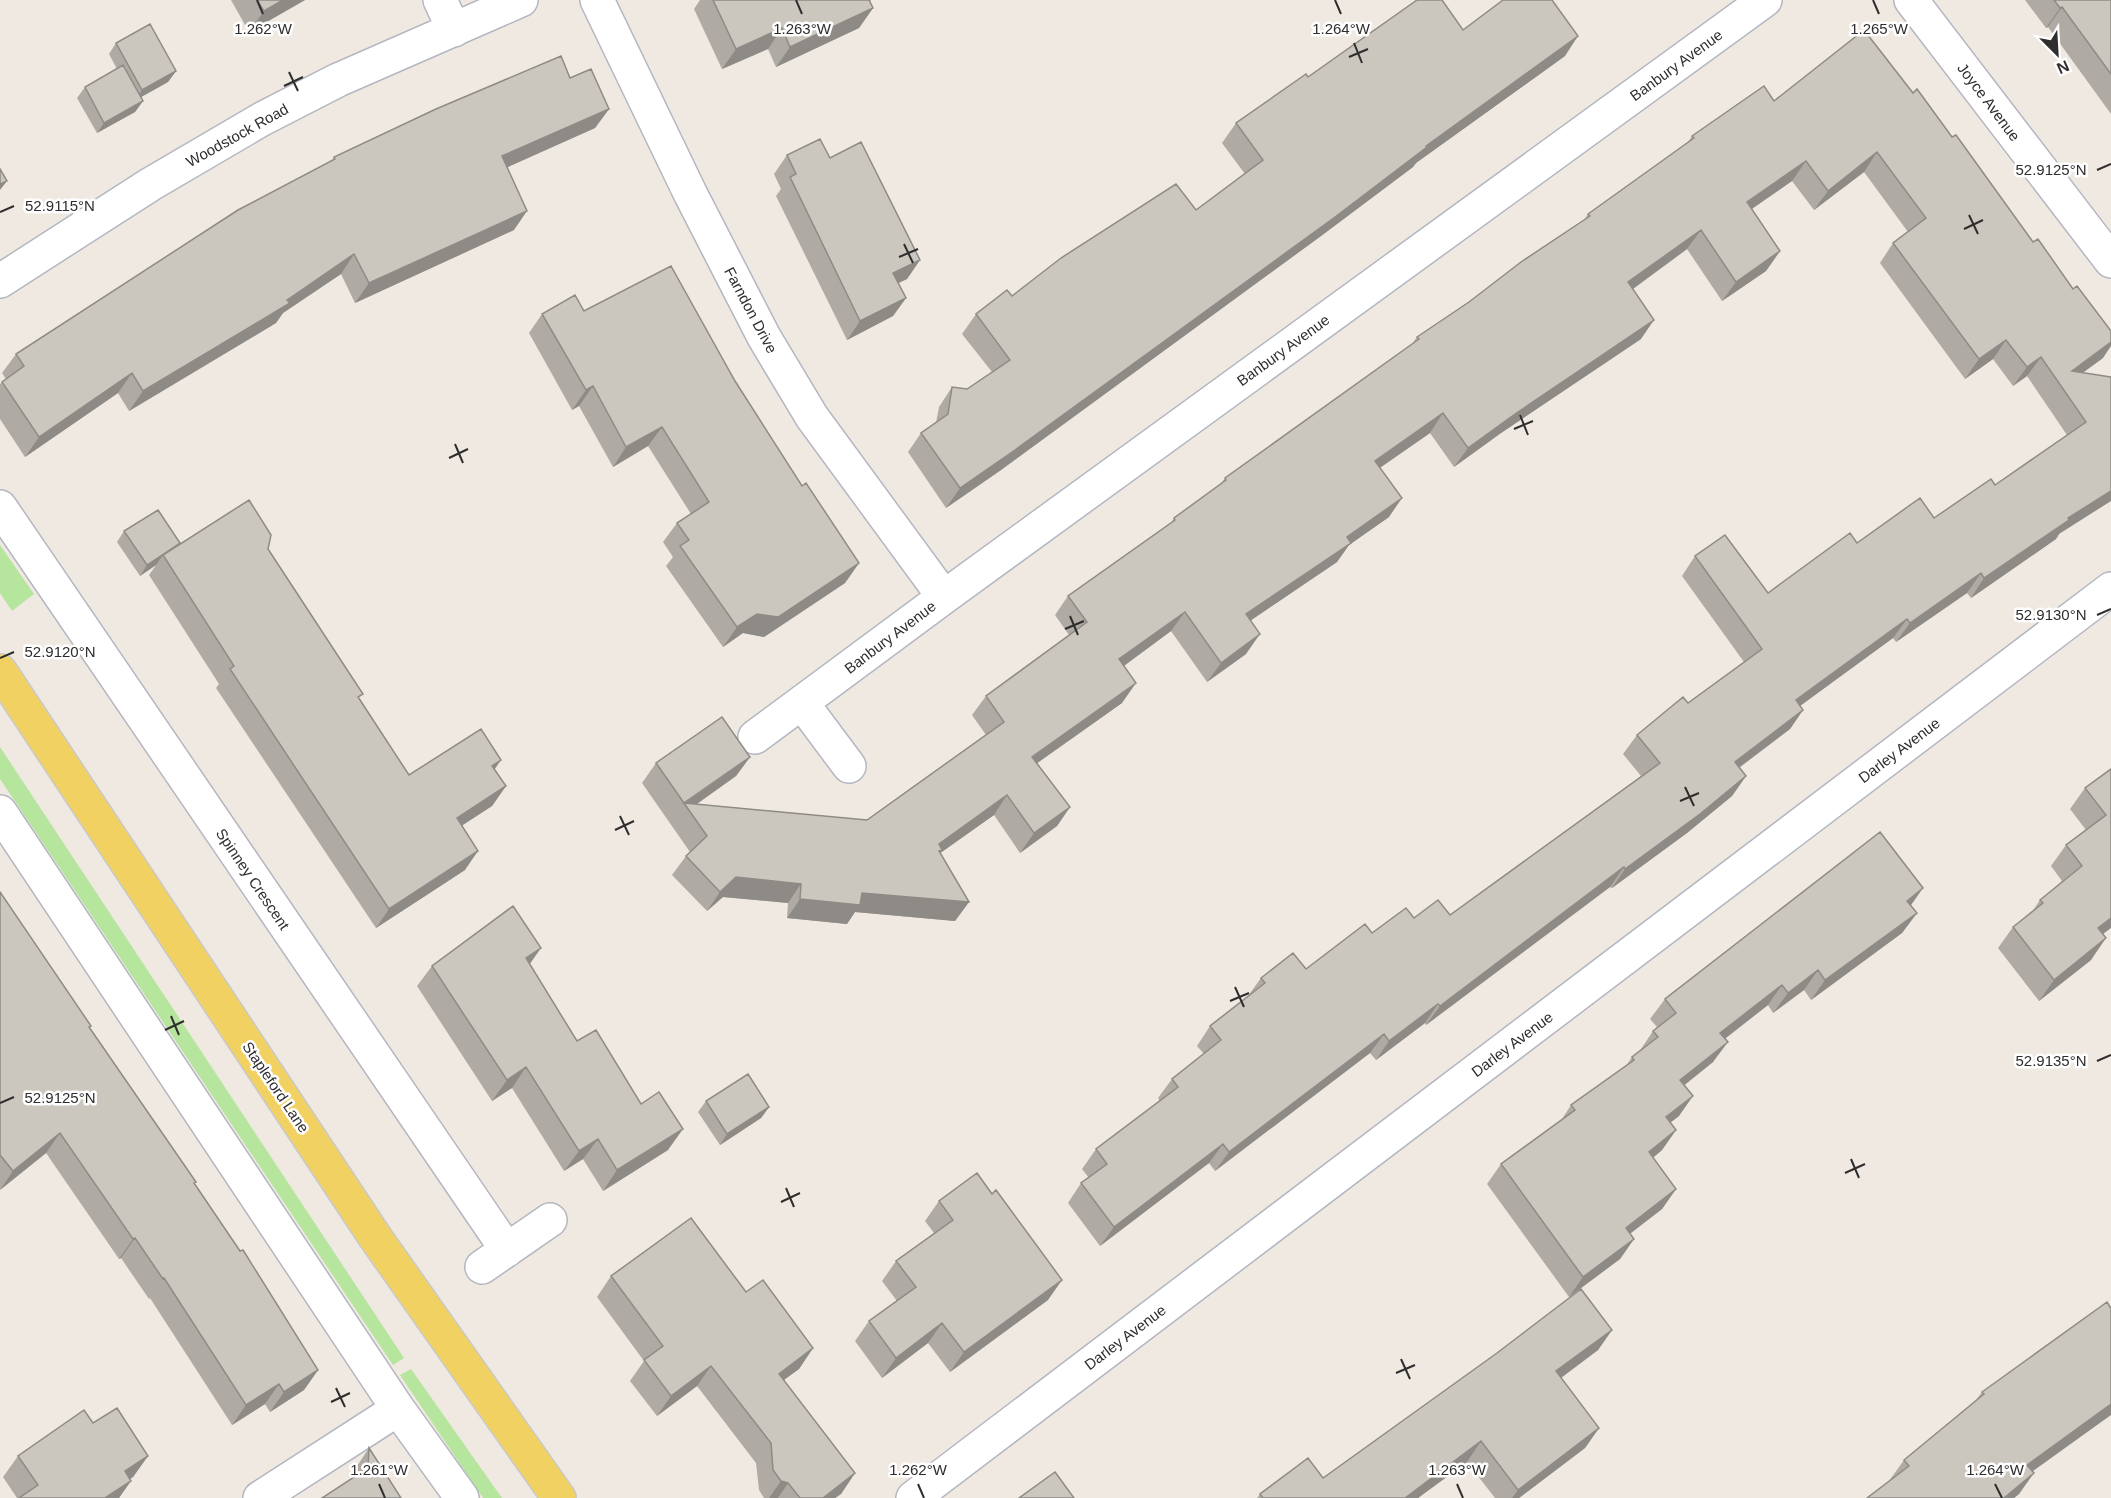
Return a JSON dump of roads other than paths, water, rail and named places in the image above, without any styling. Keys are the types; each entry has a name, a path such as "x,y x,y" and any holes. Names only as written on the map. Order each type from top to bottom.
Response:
{"main road":[{"name":"Stapleford Lane","path":"0,670 375,1237 559,1498"}],"street":[{"path":"440,0 454,30"},
{"name":"Woodstock Road","path":"0,281 151,184 262,119 338,80 522,0"},
{"name":"Farndon Drive","path":"597,0 690,193 764,336 812,417 944,597"},
{"name":"Banbury Avenue","path":"755,737 1765,0"},
{"name":"Joyce Avenue","path":"1911,0 2111,261"},
{"name":"Spinney Crescent","path":"0,507 494,1259 550,1220"},
{"name":"Darley Avenue","path":"913,1498 2111,590"},
{"path":"802,703 849,765"},
{"path":"0,812 398,1408 462,1498"},
{"path":"260,1498 398,1408"}]}
